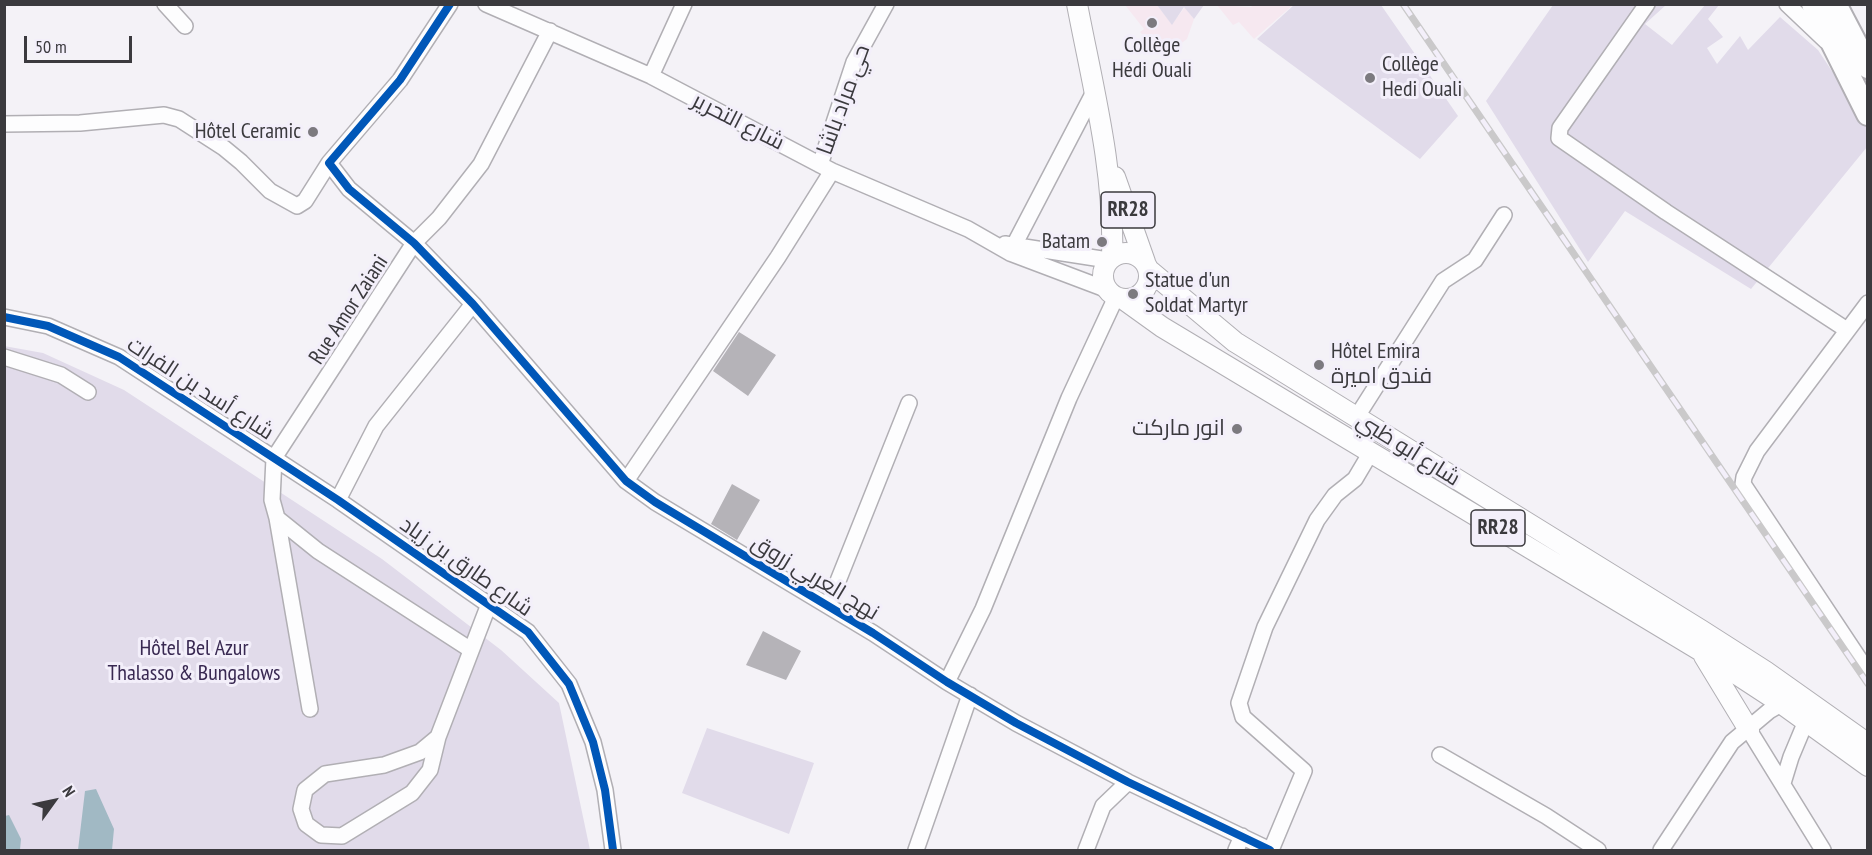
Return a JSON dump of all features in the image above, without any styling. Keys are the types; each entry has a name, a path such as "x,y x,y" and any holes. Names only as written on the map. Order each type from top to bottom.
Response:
{"highway":[{"path":"1813,4 1854,43 1868,114"},
{"path":"1835,4 1868,67"}],"main road":[{"name":"RR28","path":"1077,4 1107,159 1113,227 1110,258 1102,275 1116,295"},
{"name":"RR28","path":"1107,159 1127,207 1147,266"},
{"name":"RR28","path":"1110,258 1129,253 1147,266"},
{"path":"1116,295 1140,294 1146,288 1147,266"},
{"name":"شارع أبو ظبي","path":"1147,266 1236,342 1701,630 1810,714 1868,766"},
{"name":"شارع أبو ظبي","path":"1116,295 1162,327 1701,651 1790,699"},
{"path":"1431,488 1441,471"},
{"path":"1701,651 1749,730"},
{"name":"شارع أبو ظبي","path":"1810,714 1868,744"}],"street":[{"path":"165,4 184,26"},
{"path":"4,124 80,123 164,115 179,119 224,148 270,191 297,206 305,201 329,163 400,80 450,4"},
{"name":"شارع التحرير","path":"486,4 651,76 826,168 1116,295"},
{"path":"651,76 684,4"},
{"name":"حي مراد باشا","path":"626,482 778,256 826,168 854,62 886,4"},
{"path":"1647,4 1560,128 1559,138 1666,212 1846,330"},
{"path":"1787,4 1854,43"},
{"name":"Rue Amor Zaiani","path":"274,458 414,243 439,218 480,164 550,31"},
{"path":"1012,250 1094,92"},
{"name":"نهج العربي زروق","path":"329,163 362,201 414,243 473,304 626,482 947,682 1128,782 1270,850"},
{"path":"1356,418 1443,281 1475,260 1504,215"},
{"name":"شارع التحرير","path":"1012,250 1110,258"},
{"path":"947,682 983,609 1069,398 1116,295"},
{"path":"1866,668 1743,484 1744,477 1758,451 1868,303"},
{"path":"338,500 376,426 473,304"},
{"name":"شارع أسد بن الفرات","path":"4,317 48,326 119,357 274,458"},
{"path":"4,357 61,375 88,392"},
{"path":"828,606 909,403"},
{"path":"1270,850 1304,771 1243,717 1239,703 1265,627 1317,520 1335,495 1356,479 1371,452"},
{"path":"274,458 272,500 278,519 310,710"},
{"name":"شارع طارق بن زياد","path":"274,458 528,632 569,684 593,742 605,790 613,850"},
{"path":"278,519 318,551 471,650"},
{"path":"438,737 420,752 384,765 325,774 305,790 301,809 306,824 321,834 342,836 412,793 430,770 438,737 489,604"},
{"path":"916,850 970,695"},
{"path":"1661,850 1732,742 1769,711 1790,699"},
{"path":"1783,783 1810,714"},
{"path":"1749,730 1823,850"},
{"path":"1440,755 1546,816 1598,850"},
{"path":"1086,850 1103,806 1128,782"},
{"path":"1236,850 1242,836"}],"shaded area":[{"path":"1254,4 1293,5 1254,39 1239,22 1233,25 1217,5 1251,7"},
{"path":"1125,5 1157,5 1172,24 1185,7 1194,19 1187,39 1165,55 1154,38 1149,42 1140,32 1144,29"}],"green space":[{"name":"Collège Hedi Ouali","path":"1295,4 1381,5 1458,116 1420,159 1257,39"},
{"path":"1157,5 1204,5 1194,19 1184,7 1172,25"},
{"path":"1553,5 1666,5 1645,24 1672,45 1705,5 1719,5 1708,19 1723,37 1707,48 1717,64 1740,36 1748,50 1780,17 1818,50 1867,124 1867,147 1751,289 1625,211 1588,262 1486,101"},
{"name":"Hôtel Bel Azur Thalasso & Bungalows","path":"4,346 43,353 124,390 382,559 501,650 559,703 590,850 5,850"},
{"path":"707,728 814,763 789,834 682,793"}],"water":[{"path":"96,789 114,829 112,850 78,850 85,791"},
{"path":"9,815 21,839 20,850 5,850 5,816"}],"building":[{"path":"739,332 776,355 748,396 713,371"},
{"path":"732,484 760,500 737,540 711,524"},
{"path":"763,631 801,651 786,680 746,665"}],"railway":[{"path":"1403,4 1868,684"}],"cycle path":[{"path":"450,4 400,80 329,163 349,189 414,243 473,304 626,481 655,502 873,633 947,682 1016,723 1128,782 1270,850"},
{"path":"4,317 48,326 119,357 338,500 528,632 569,684 593,742 605,790 613,850"}],"place":[{"name":"Collège Hédi Ouali","path":"1152,23"},
{"name":"Collège Hedi Ouali","path":"1370,78"},
{"name":"Hôtel Ceramic","path":"313,132"},
{"name":"Batam","path":"1102,242"},
{"name":"Statue d'un Soldat Martyr","path":"1133,294"},
{"name":"Hôtel Emira فندق اميرة","path":"1319,365"},
{"name":"انور ماركت","path":"1237,429"}]}
